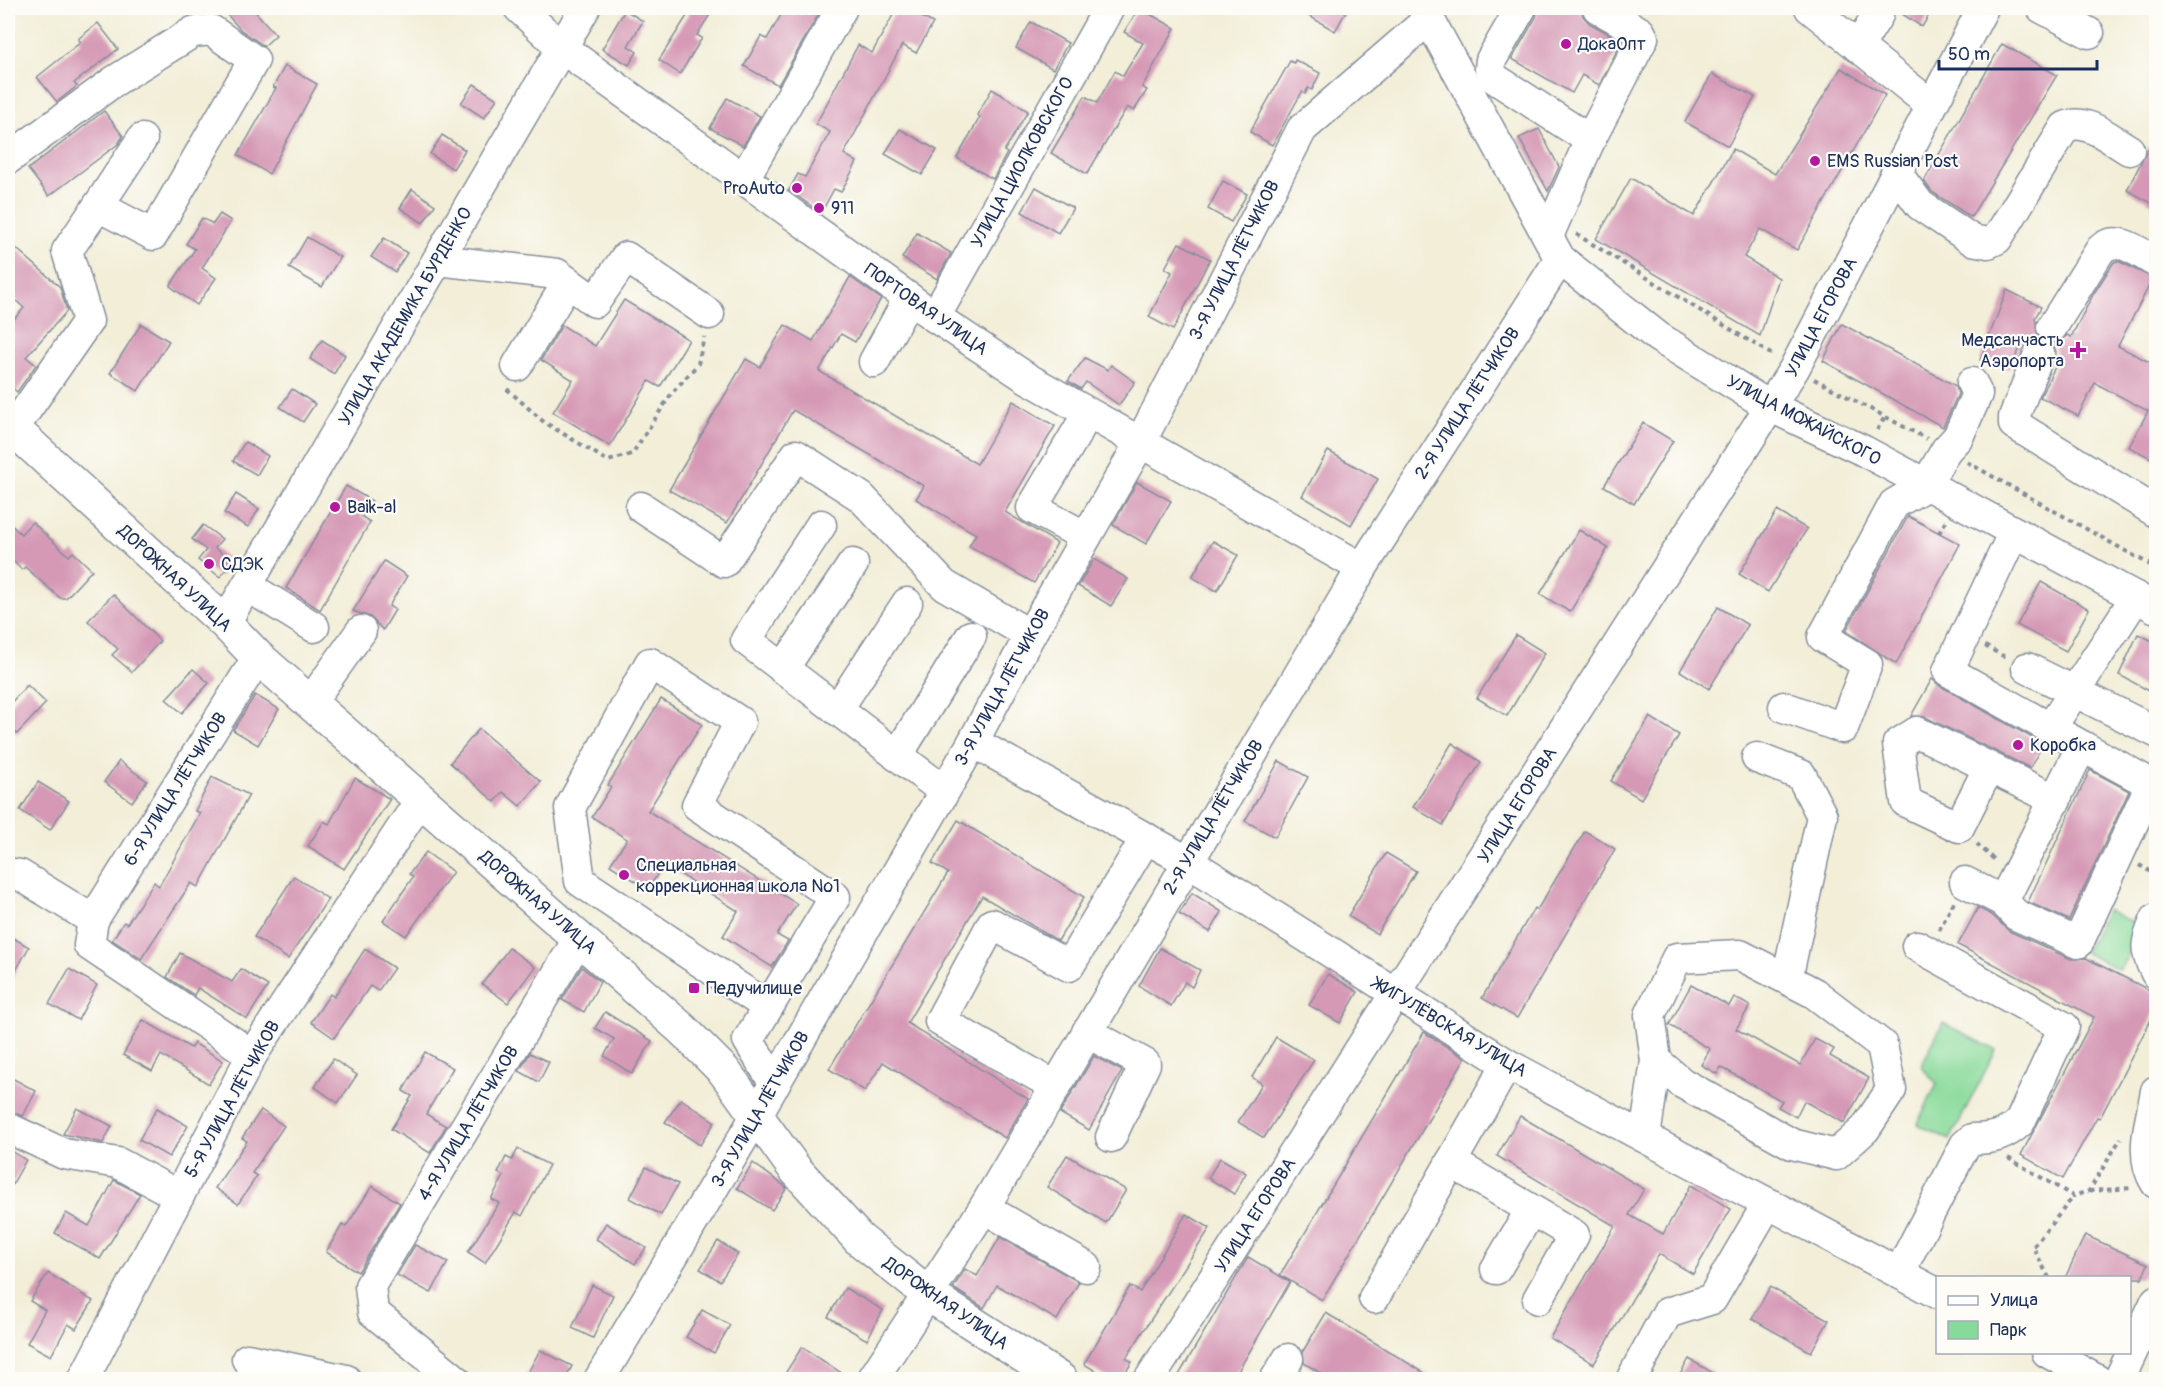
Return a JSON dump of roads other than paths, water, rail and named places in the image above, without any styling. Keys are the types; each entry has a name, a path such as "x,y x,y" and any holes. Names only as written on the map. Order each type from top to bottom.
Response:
{"main road":[{"name":"ДОРОЖНАЯ УЛИЦА","path":"10,426 225,623 258,657 682,1029 724,1071 795,1168 838,1218 882,1258 929,1295 1061,1380"}],"street":[{"name":"ПОРТОВАЯ УЛИЦА","path":"519,8 562,48 935,317 1027,378 1362,568"},
{"name":"УЛИЦА АКАДЕМИКА БУРДЕНКО","path":"225,623 585,8"},
{"path":"743,180 842,8"},
{"name":"УЛИЦА ЦИОЛКОВСКОГО","path":"935,317 1109,8"},
{"path":"1521,8 1491,60 1490,69 1494,78 1590,140"},
{"name":"2-Я УЛИЦА ЛЁТЧИКОВ","path":"872,1380 984,1208 1554,239 1590,140 1643,38 1640,32 1598,8"},
{"path":"1810,8 1931,105"},
{"name":"УЛИЦА ЕГОРОВА","path":"1149,1380 1397,995 1794,369 1983,8"},
{"path":"2042,8 2090,33"},
{"name":"УЛИЦА МОЖАЙСКОГО","path":"1426,13 1554,239 1658,338 1769,406 1864,452 2146,603"},
{"name":"3-Я УЛИЦА ЛЁТЧИКОВ","path":"599,1380 775,1084 973,742 1030,635 1140,443 1302,129 1426,13"},
{"path":"1858,46 1878,15"},
{"path":"8,159 113,82 193,32 212,30 254,60 153,235 98,206"},
{"path":"1896,172 1920,205 1972,240 1988,243 1997,239 2065,128 2075,123 2086,125 2129,150"},
{"path":"10,426 88,321 67,251 142,139"},
{"path":"2052,327 2101,249 2108,243 2118,242 2157,262"},
{"path":"438,260 557,274 595,302 626,257 709,314"},
{"path":"517,366 568,282"},
{"path":"874,362 909,298"},
{"path":"2038,354 2014,417 2014,424 2157,512"},
{"path":"1784,707 1843,728 1867,664 1823,637 1894,504 1925,486 1946,450 1958,437 1977,394 1972,383"},
{"path":"1080,427 1032,508 1086,537"},
{"path":"641,507 724,562 796,455 861,497 944,585 1030,635"},
{"path":"821,525 746,640 944,792"},
{"path":"2014,532 1948,671 2050,729 2082,746 2154,787 2078,943 2016,915 2009,890 2082,746"},
{"path":"783,669 853,564"},
{"path":"247,586 314,627"},
{"path":"837,710 907,603"},
{"path":"2050,729 2074,692 2146,603"},
{"path":"310,703 361,631"},
{"path":"897,756 971,636"},
{"name":"6-Я УЛИЦА ЛЁТЧИКОВ","path":"93,920 258,657"},
{"path":"768,1007 580,881 570,808 650,663 740,722 697,805 835,897 748,1040 775,1084"},
{"path":"2027,668 2157,732"},
{"path":"1989,767 1959,827 1906,802 1898,744 1917,732 1989,767 2056,800"},
{"name":"ЖИГУЛЁВСКАЯ УЛИЦА","path":"973,742 1187,861 1507,1064 1936,1293"},
{"path":"1757,758 1801,775 1822,816 1787,979"},
{"name":"5-Я УЛИЦА ЛЁТЧИКОВ","path":"83,1380 252,1055 421,799"},
{"path":"1055,1086 940,1021 992,924 1069,966 1146,838"},
{"path":"8,873 20,875 93,920 89,945 252,1055"},
{"path":"1965,882 2009,890"},
{"path":"2157,919 2148,936 2146,955 2157,973"},
{"name":"4-Я УЛИЦА ЛЁТЧИКОВ","path":"456,1380 374,1312 370,1286 579,938"},
{"path":"1899,1274 1965,1145 1972,1138 1993,1139 2009,1132 2020,1122 2064,1027 1922,949"},
{"path":"1645,1137 1656,1061 1650,1015 1677,958 1740,955 1814,993 1882,1045 1891,1089 1865,1129 1836,1155 1792,1144 1682,1083 1656,1061"},
{"path":"1087,1032 1145,1064 1111,1137"},
{"path":"1374,1298 1507,1064"},
{"path":"2149,1185 2147,1138 2157,1091"},
{"path":"8,1128 64,1154 118,1163 179,1196"},
{"path":"1451,1162 1574,1235 1537,1286"},
{"path":"1631,1380 1667,1313 1712,1299 1768,1203"},
{"path":"984,1208 1086,1267"},
{"path":"1496,1269 1531,1210"},
{"path":"2135,1331 2157,1301"},
{"path":"2049,1354 2097,1380"},
{"path":"2119,1380 2127,1354"},
{"path":"247,1359 291,1374 345,1380"}],"place":[{"name":"ДокаОпт","path":"1566,44"},
{"name":"EMS Russian Рost","path":"1815,161"},
{"name":"ProAuto","path":"797,188"},
{"name":"911","path":"819,208"},
{"name":"Медсанчасть Аэропорта","path":"2078,350"},
{"name":"Baik-al","path":"335,507"},
{"name":"СДЭК","path":"209,564"},
{"name":"Коробка","path":"2018,745"},
{"name":"Специальная коррекционная школа №1","path":"624,875"},
{"name":"Педучилище","path":"694,988"}]}
